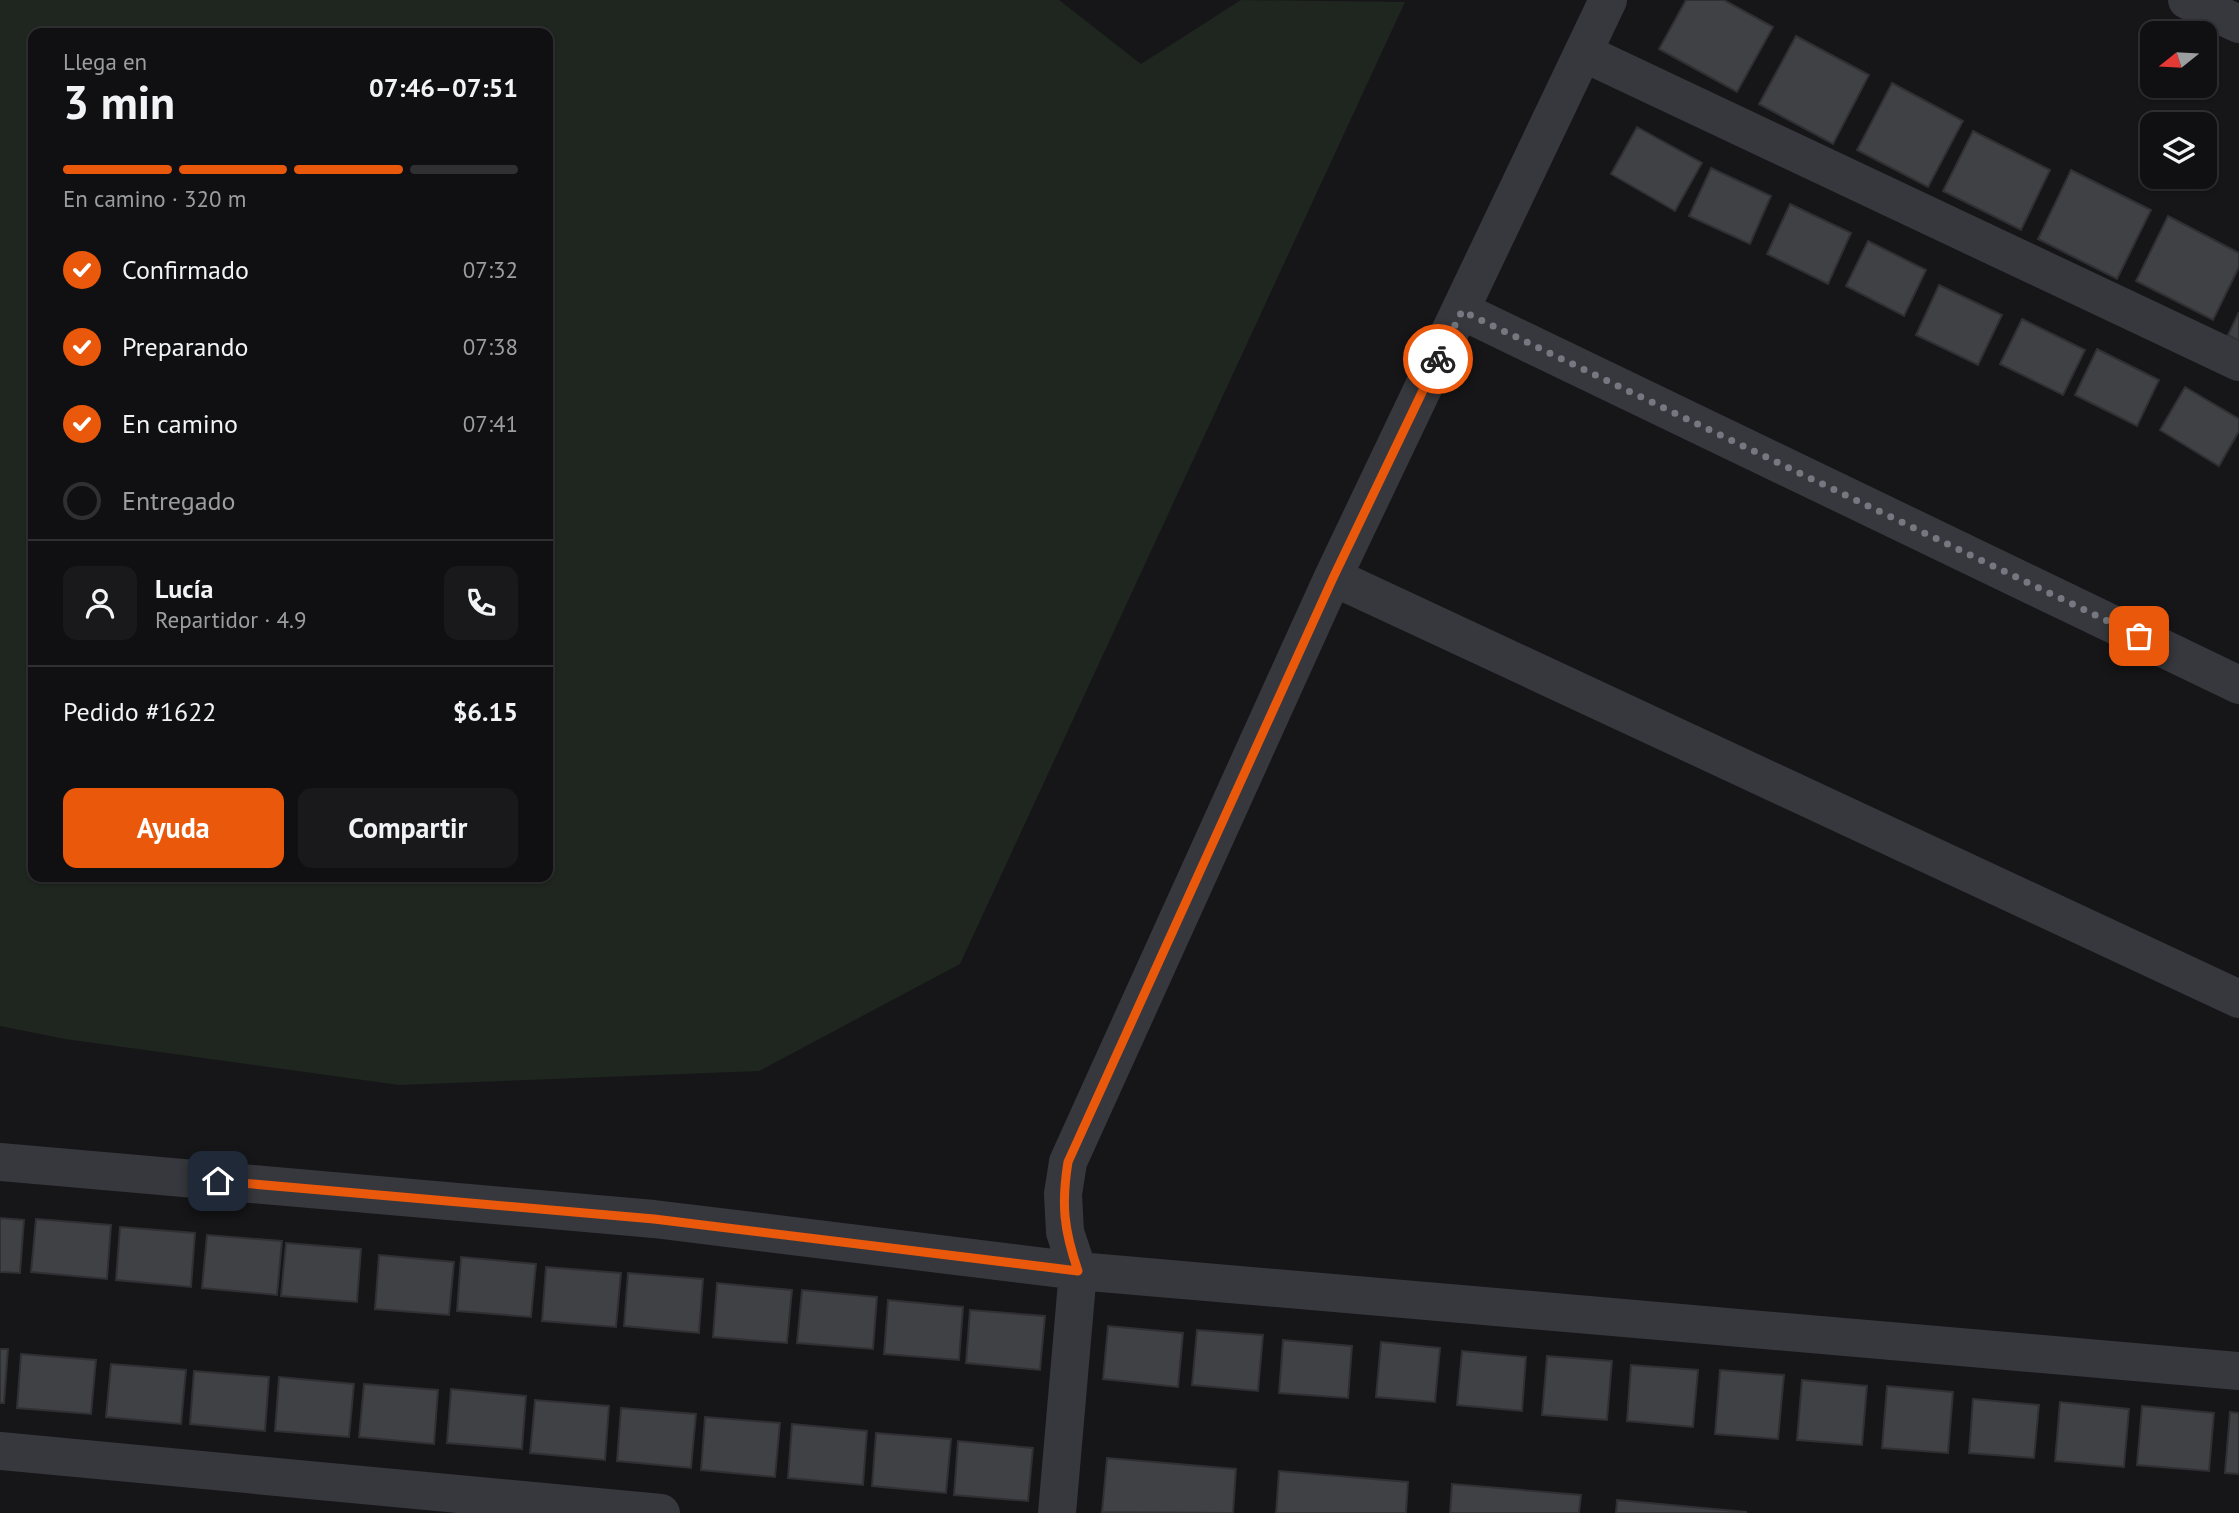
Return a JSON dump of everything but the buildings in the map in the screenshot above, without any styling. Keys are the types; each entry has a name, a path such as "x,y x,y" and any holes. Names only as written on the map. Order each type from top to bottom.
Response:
{"street":[{"path":"1057,1513 1078,1271 1065,1232 1063,1194 1068,1162 1333,578 1608,0"},
{"path":"2188,0 2239,24"},
{"path":"1584,53 2239,362"},
{"path":"1462,311 2239,685"},
{"path":"1333,578 2239,999"},
{"path":"0,1162 654,1219 1078,1271 2239,1371"},
{"path":"0,1451 661,1513"}],"shaded area":[{"path":"0,0 1059,0 1141,64 1241,0 1405,2 960,964 759,1071 399,1085 65,1039 0,1026"}],"way so far":[{"path":"1438,359 1462,311 2139,636"}],"route":[{"path":"218,1181 654,1219 1078,1271 1065,1232 1063,1194 1068,1162 1333,578 1438,359"}]}
